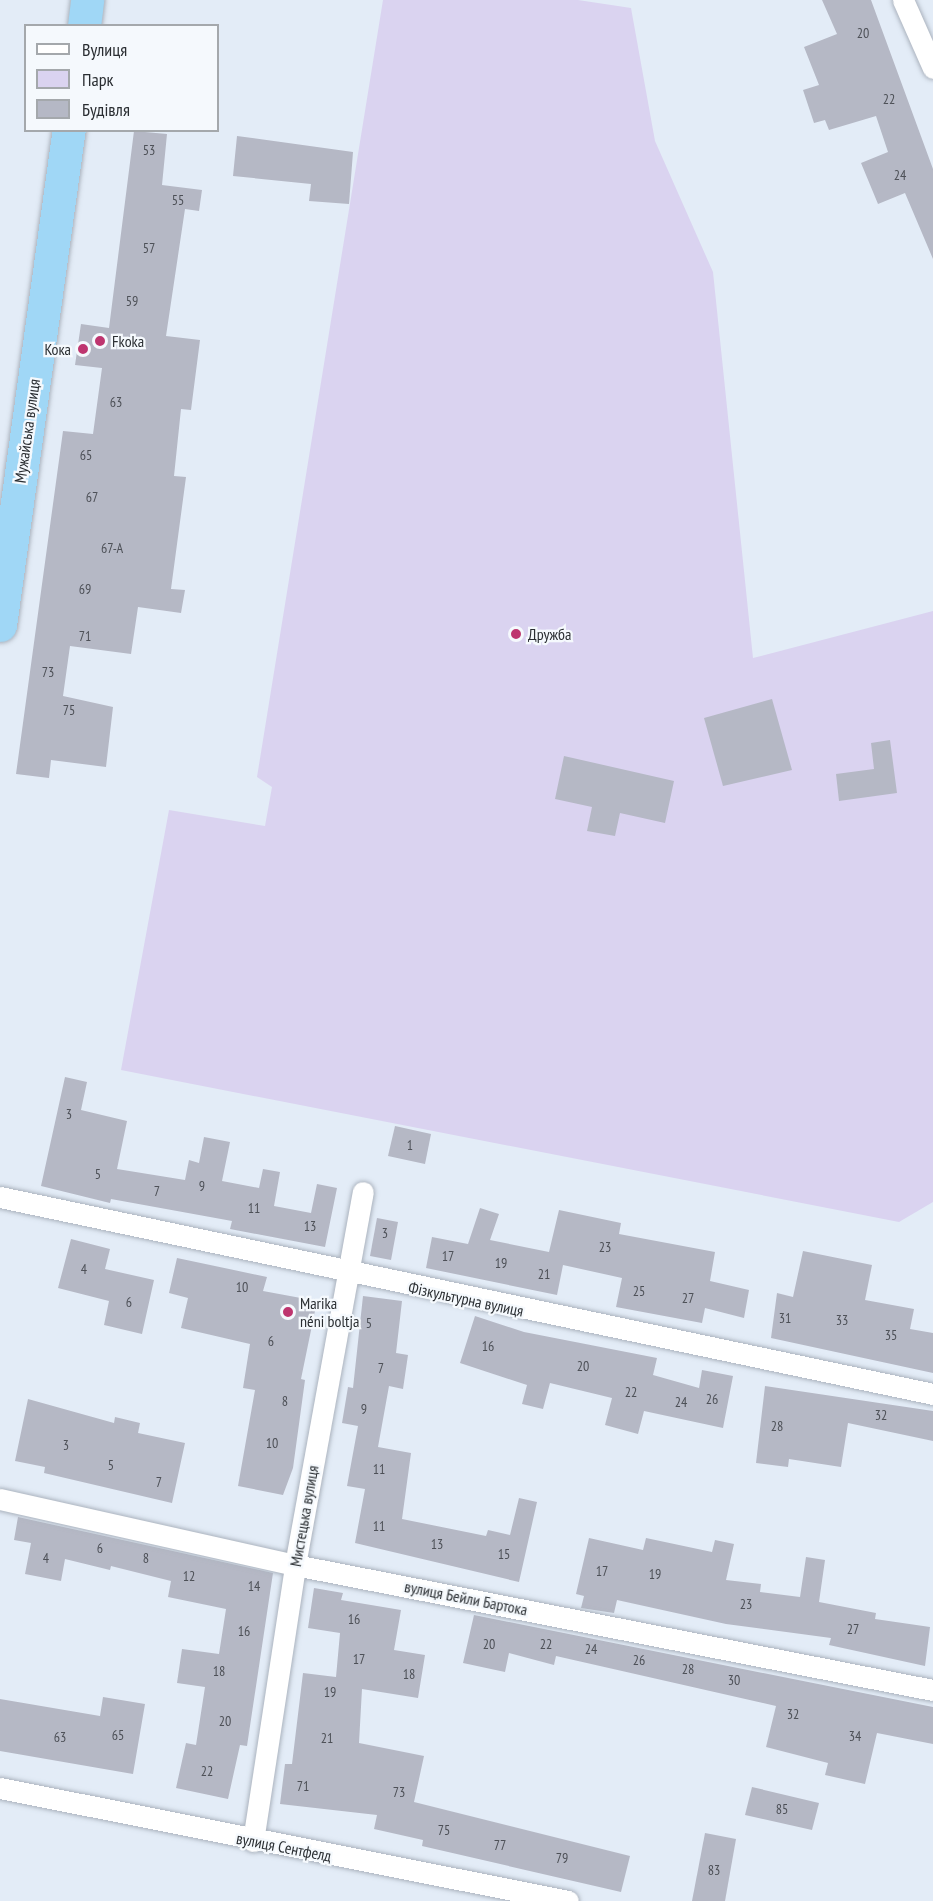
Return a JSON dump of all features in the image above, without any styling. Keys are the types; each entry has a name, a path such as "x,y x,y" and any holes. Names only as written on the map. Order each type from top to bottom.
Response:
{"highway":[{"path":"84,24 87,0"},
{"name":"Мужайська вулиця","path":"0,625 69,132"}],"street":[{"path":"903,0 933,68"},
{"name":"Мистецька вулиця","path":"253,1841 295,1565 346,1274 363,1192"},
{"name":"Фізкультурна вулиця","path":"0,1197 346,1274 933,1394"},
{"name":"вулиця Бейли Бартока","path":"0,1499 295,1565 933,1690"},
{"name":"вулиця Сентфелд","path":"0,1788 253,1841 568,1901"}],"green space":[{"name":"Дружба","path":"383,0 578,0 631,8 655,141 713,272 753,658 933,611 933,1202 899,1222 121,1070 169,810 265,826 272,787 257,777"}],"building":[{"path":"822,0 871,0 933,169 933,259 905,193 878,204 861,163 888,152 876,116 829,130 825,120 814,123 803,90 819,85 804,47 837,34"},
{"path":"134,132 167,134 162,185 202,190 199,211 185,209 166,336 200,340 191,410 181,409 174,476 186,477 171,589 185,590 181,613 138,607 131,654 70,646 63,696 113,707 106,767 51,760 49,778 16,774 63,431 93,434 102,368 75,365 81,324 109,328"},
{"path":"237,136 353,152 349,204 309,201 311,184 233,176"},
{"path":"772,699 792,770 723,786 704,718"},
{"path":"890,740 897,793 839,801 836,774 874,769 871,743"},
{"path":"564,756 674,781 665,823 620,813 615,836 587,831 592,807 555,799"},
{"path":"65,1077 87,1082 81,1110 127,1121 117,1169 185,1180 189,1160 199,1163 204,1137 230,1142 222,1181 259,1188 263,1169 280,1172 274,1206 311,1213 317,1184 337,1188 325,1247 230,1229 232,1221 111,1199 110,1203 41,1186"},
{"path":"395,1126 431,1134 425,1164 388,1156"},
{"path":"480,1208 499,1214 490,1240 549,1252 559,1210 621,1223 619,1234 715,1252 710,1281 749,1290 744,1318 705,1308 702,1323 616,1307 622,1278 563,1265 557,1295 426,1268 432,1237 468,1244"},
{"path":"377,1218 398,1222 391,1260 370,1256"},
{"path":"71,1239 110,1249 105,1269 154,1280 142,1334 104,1325 109,1301 58,1288"},
{"path":"803,1251 872,1265 865,1300 914,1309 910,1329 933,1333 933,1373 771,1338 777,1293 793,1297"},
{"path":"177,1258 267,1277 263,1291 317,1301 301,1379 305,1380 293,1468 283,1495 238,1486 255,1390 243,1388 250,1344 181,1328 188,1298 169,1293"},
{"path":"363,1296 402,1301 396,1353 408,1355 403,1389 389,1386 378,1447 411,1453 402,1519 486,1536 488,1530 510,1535 519,1498 537,1502 519,1582 355,1543 365,1489 347,1486 358,1426 342,1423 348,1387 353,1388"},
{"path":"475,1316 524,1332 657,1358 653,1375 699,1388 702,1370 733,1376 723,1428 644,1411 638,1434 605,1425 612,1398 550,1383 543,1409 522,1404 527,1385 460,1363"},
{"path":"765,1386 933,1411 933,1441 848,1423 841,1467 789,1459 788,1467 756,1463"},
{"path":"28,1399 114,1423 115,1417 140,1423 138,1433 185,1443 172,1503 44,1473 45,1467 15,1461"},
{"path":"18,1517 273,1573 247,1746 240,1745 228,1799 176,1788 186,1743 196,1745 205,1687 177,1683 182,1649 219,1654 226,1609 168,1597 171,1581 111,1566 110,1570 65,1559 61,1581 25,1574 31,1543 14,1540"},
{"path":"589,1538 643,1550 646,1538 712,1552 715,1540 734,1544 726,1580 761,1584 760,1592 800,1597 806,1557 825,1560 819,1602 876,1613 875,1619 930,1627 925,1666 829,1645 831,1638 726,1624 617,1600 614,1613 581,1608 584,1596 576,1594"},
{"path":"314,1588 343,1593 341,1600 401,1610 394,1650 425,1655 418,1698 362,1689 359,1743 424,1756 414,1802 630,1856 621,1892 422,1846 423,1840 374,1829 377,1815 280,1804 285,1764 292,1764 303,1673 336,1677 340,1633 308,1628"},
{"path":"474,1615 933,1707 933,1744 877,1733 865,1784 825,1775 828,1763 766,1747 776,1706 556,1656 554,1665 509,1653 505,1672 463,1663"},
{"path":"103,1697 145,1704 133,1774 0,1751 0,1699 100,1716"},
{"path":"752,1787 819,1803 812,1830 745,1815"},
{"path":"705,1833 736,1839 725,1901 692,1901"}],"place":[{"name":"Fkoka","path":"100,341"},
{"name":"Кока","path":"83,349"},
{"name":"Дружба","path":"516,634"},
{"name":"Marika néni boltja","path":"288,1312"}]}
